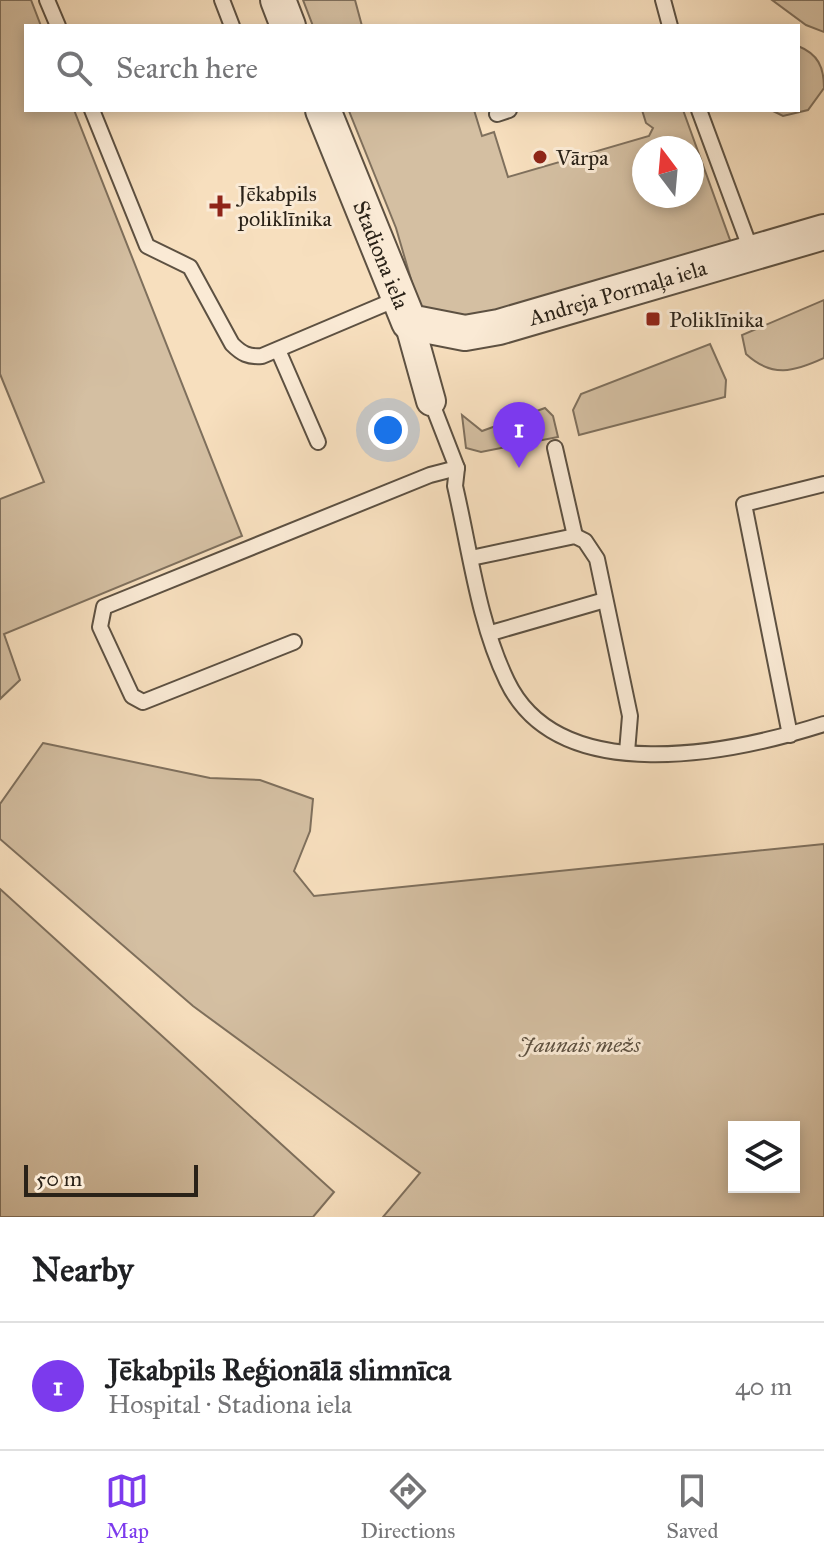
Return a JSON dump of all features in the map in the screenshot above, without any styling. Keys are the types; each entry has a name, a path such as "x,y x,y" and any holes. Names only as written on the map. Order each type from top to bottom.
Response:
{"street":[{"path":"278,0 287,24"},
{"name":"Stadiona iela","path":"324,112 404,310 431,401"},
{"name":"Andreja Pormaļa iela","path":"404,310 465,333 499,327 824,232"}],"lane":[{"path":"47,0 57,24"},
{"path":"222,0 231,24"},
{"path":"663,0 669,24"},
{"path":"93,112 147,246 190,267 240,352 250,357 278,350 404,310"},
{"path":"700,112 752,254"},
{"path":"278,350 318,442"},
{"path":"431,401 457,468 455,486 471,558 507,681 543,727 570,742 627,752 697,752 764,743 824,724"},
{"path":"555,448 575,536"},
{"path":"294,642 143,702 132,696 100,627 104,607 430,475 457,468"},
{"path":"790,735 744,504 824,484"},
{"path":"471,558 575,536 585,541 597,559 630,716 627,752"},
{"path":"491,633 605,600"}],"green space":[{"path":"0,0 31,0 40,24 24,24 24,112 75,112 242,536 4,634 20,680 0,699 0,499 44,482 0,374"},
{"path":"303,0 355,0 361,24 312,24"},
{"path":"772,0 824,0 824,32 806,25"},
{"path":"800,47 818,62 823,74 824,88 808,110 800,112"},
{"path":"349,112 475,112 482,136 494,132 508,177 632,141 632,208 704,208 704,168 730,240 726,247 464,322 420,310 396,228"},
{"path":"643,112 684,112 692,136 649,136 653,128 646,123"},
{"path":"775,112 800,112 783,116"},
{"path":"824,300 824,358 803,367 774,370 746,354 742,335"},
{"path":"710,344 726,380 725,397 579,435 573,410 581,394"},
{"path":"545,408 553,416 558,437 481,452 466,448 462,415 482,431"},
{"name":"Jaunais mežs","path":"43,743 210,778 260,780 313,799 310,831 294,871 314,896 824,844 824,1217 383,1217 420,1173 193,1006 0,839 0,804"},
{"path":"0,889 334,1192 313,1217 0,1217"}],"place":[{"name":"Vārpa","path":"540,157"},
{"name":"Jēkabpils poliklīnika","path":"220,206"},
{"name":"Poliklīnika","path":"653,319"},
{"name":"Jēkabpils Reģionālā slimnīca","path":"519,468"}]}
